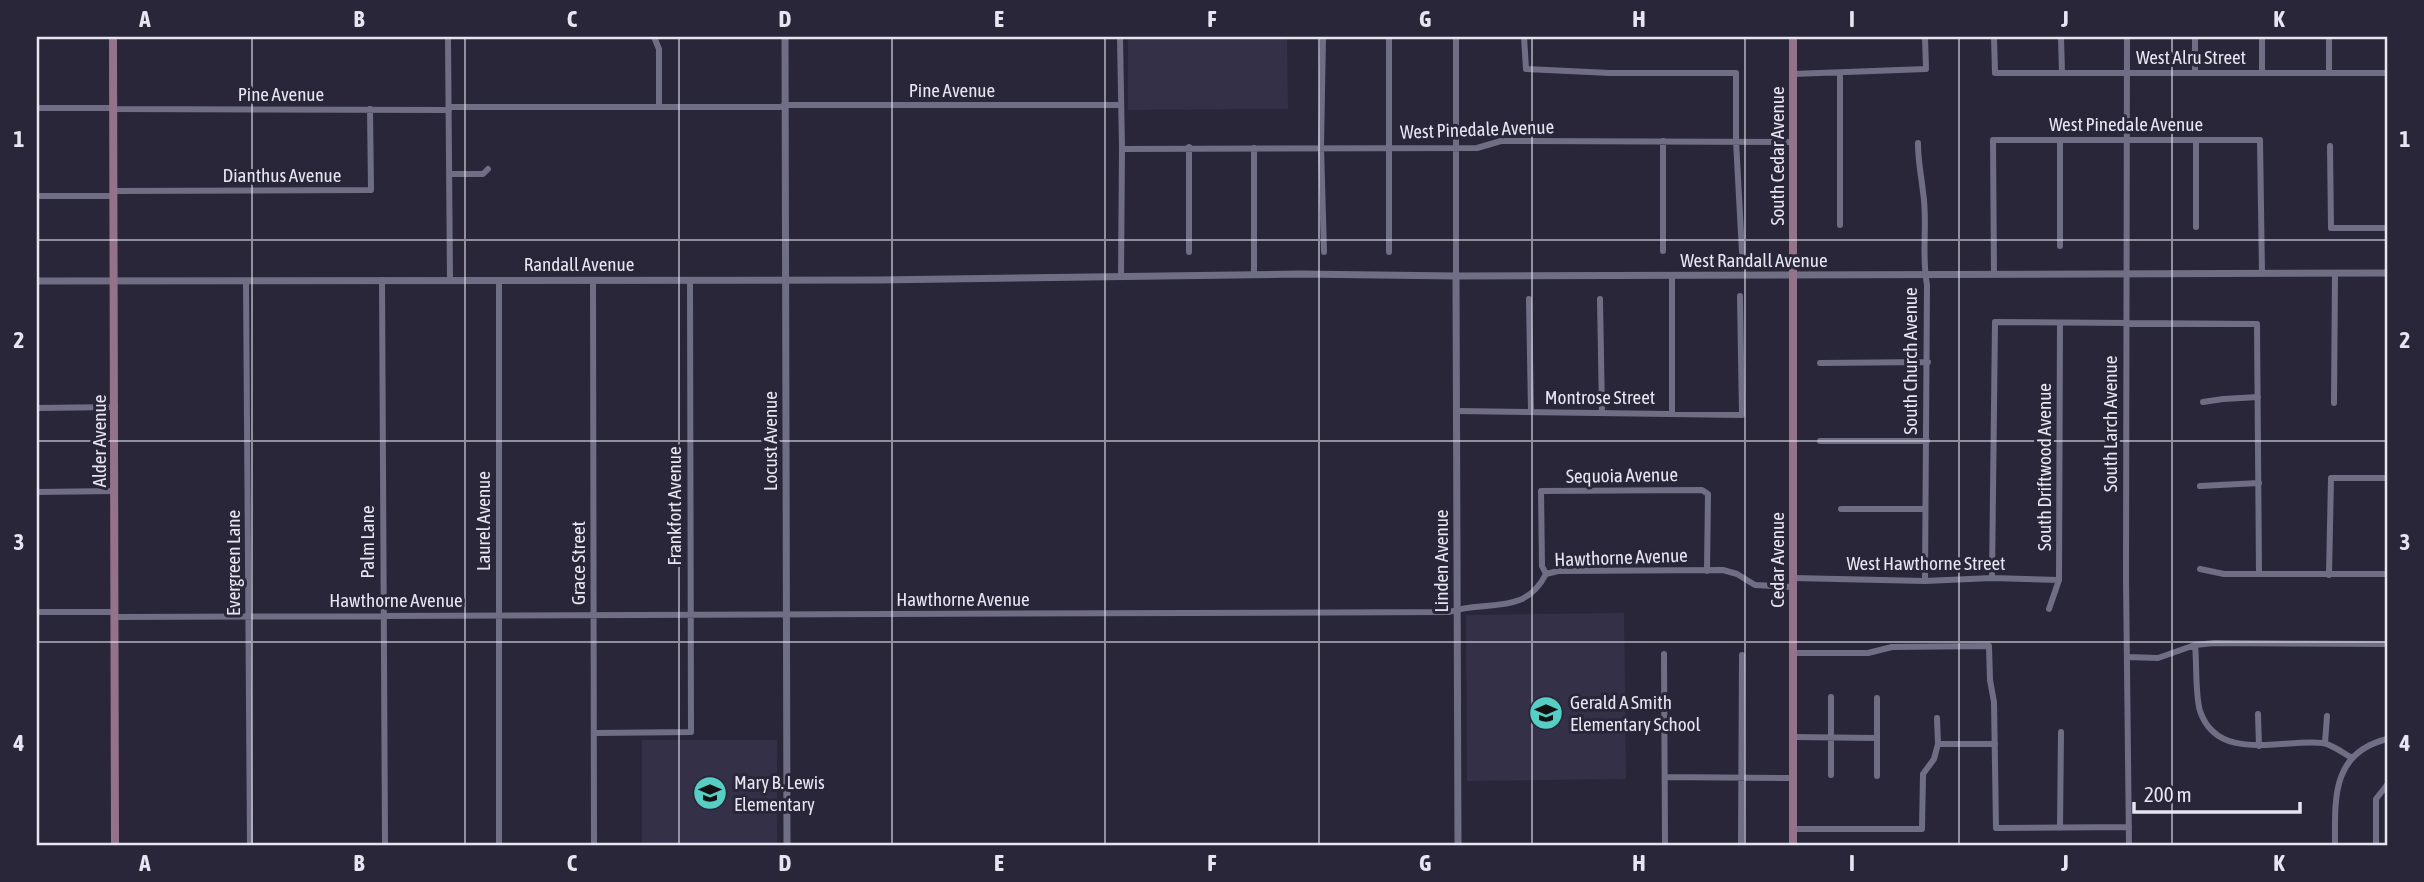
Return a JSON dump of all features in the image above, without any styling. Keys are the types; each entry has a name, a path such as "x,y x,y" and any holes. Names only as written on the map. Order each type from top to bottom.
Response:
{"main road":[{"name":"Alder Avenue","path":"113,37 116,845"},
{"name":"South Cedar Avenue","path":"1792,275 1793,37"},
{"name":"Cedar Avenue","path":"1792,275 1793,845"}],"street":[{"path":"449,37 450,280"},
{"path":"654,37 659,49 659,107"},
{"name":"Locust Avenue","path":"785,37 787,845"},
{"path":"1120,37 1121,277"},
{"path":"1323,37 1321,147 1324,252"},
{"path":"1389,37 1389,252"},
{"path":"1456,37 1456,276"},
{"path":"1524,37 1526,69 1610,73 1736,73 1736,141 1742,252"},
{"path":"1793,74 1926,69 1925,37"},
{"name":"West Alru Street","path":"1994,37 1995,73 2387,73"},
{"path":"2061,37 2062,73"},
{"name":"South Larch Avenue","path":"2127,37 2129,845"},
{"path":"2195,37 2195,73"},
{"path":"2262,37 2262,73"},
{"path":"2329,37 2329,73"},
{"path":"1840,73 1840,225"},
{"name":"Pine Avenue","path":"37,108 1120,106"},
{"name":"Dianthus Avenue","path":"114,193 371,190 370,109"},
{"name":"West Pinedale Avenue","path":"1994,274 1993,140 2260,140 2262,274"},
{"path":"2060,140 2060,246"},
{"path":"2196,140 2196,227"},
{"name":"West Pinedale Avenue","path":"1122,149 1477,148 1502,141 1792,142"},
{"path":"1663,141 1663,251"},
{"name":"South Church Avenue","path":"1918,143 1923,192 1928,362 1925,581"},
{"path":"2330,146 2331,228 2387,228"},
{"path":"1189,147 1189,252"},
{"path":"1254,148 1254,275"},
{"path":"449,174 483,174 488,169"},
{"path":"37,196 114,193"},
{"path":"2334,274 2334,403"},
{"name":"West Randall Avenue","path":"1121,277 2387,274"},
{"name":"Linden Avenue","path":"1456,276 1458,845"},
{"path":"1672,276 1672,413"},
{"name":"Randall Avenue","path":"37,281 1121,277"},
{"name":"Palm Lane","path":"382,280 385,845"},
{"name":"Laurel Avenue","path":"499,280 499,845"},
{"name":"Grace Street","path":"593,280 594,845"},
{"name":"Frankfort Avenue","path":"595,733 691,732 690,280"},
{"name":"Evergreen Lane","path":"246,281 250,845"},
{"name":"Montrose Street","path":"1458,411 1742,415 1740,296"},
{"path":"1528,299 1531,412"},
{"path":"1600,299 1602,412"},
{"path":"1992,578 1995,322 2257,324 2259,574"},
{"name":"South Driftwood Avenue","path":"2049,609 2059,580 2060,323"},
{"path":"1820,363 1928,362"},
{"path":"2203,402 2258,397"},
{"path":"37,408 115,407"},
{"path":"1819,441 1927,441"},
{"path":"2329,575 2331,478 2387,478"},
{"path":"2200,486 2259,483"},
{"name":"Sequoia Avenue","path":"1546,574 1542,566 1541,491 1702,490 1708,494 1707,571"},
{"path":"37,492 115,491"},
{"path":"1841,509 1925,509"},
{"path":"2200,569 2224,574 2387,574"},
{"name":"Hawthorne Avenue","path":"37,612 249,617 1436,612 1513,604 1525,599 1546,574 1558,571 1730,571 1755,585 1767,587 1793,583"},
{"name":"West Hawthorne Street","path":"1793,583 1992,578 2059,580"},
{"path":"2128,657 2158,658 2195,645 2214,643 2387,644"},
{"path":"2195,645 2199,709 2207,724 2219,734 2236,744 2259,746 2325,743 2352,758"},
{"path":"1793,653 1868,653 1892,647 1989,646 1994,702 1996,828 2129,827"},
{"path":"1664,653 1665,845"},
{"path":"1741,845 1742,654"},
{"path":"1832,697 1832,775"},
{"path":"1877,698 1877,776"},
{"path":"2258,714 2259,746"},
{"path":"2325,743 2327,716"},
{"path":"1793,829 1922,829 1923,774 1934,759 1938,744 1937,718"},
{"path":"2060,828 2061,732"},
{"path":"1793,737 1877,738"},
{"path":"2334,845 2339,778 2352,758 2367,747 2387,739"},
{"path":"1938,744 1995,744"},
{"path":"1665,778 1793,778"},
{"path":"2376,845 2376,799 2387,785"}],"shaded area":[{"path":"1128,37 1287,37 1288,109 1128,110"},
{"name":"Gerald A Smith Elementary School","path":"1624,613 1626,779 1467,781 1466,615"},
{"name":"Mary B. Lewis Elementary","path":"642,740 777,740 777,845 642,845"}],"place":[{"name":"Gerald A Smith Elementary School","path":"1546,713"},
{"name":"Mary B. Lewis Elementary","path":"710,793"}]}
